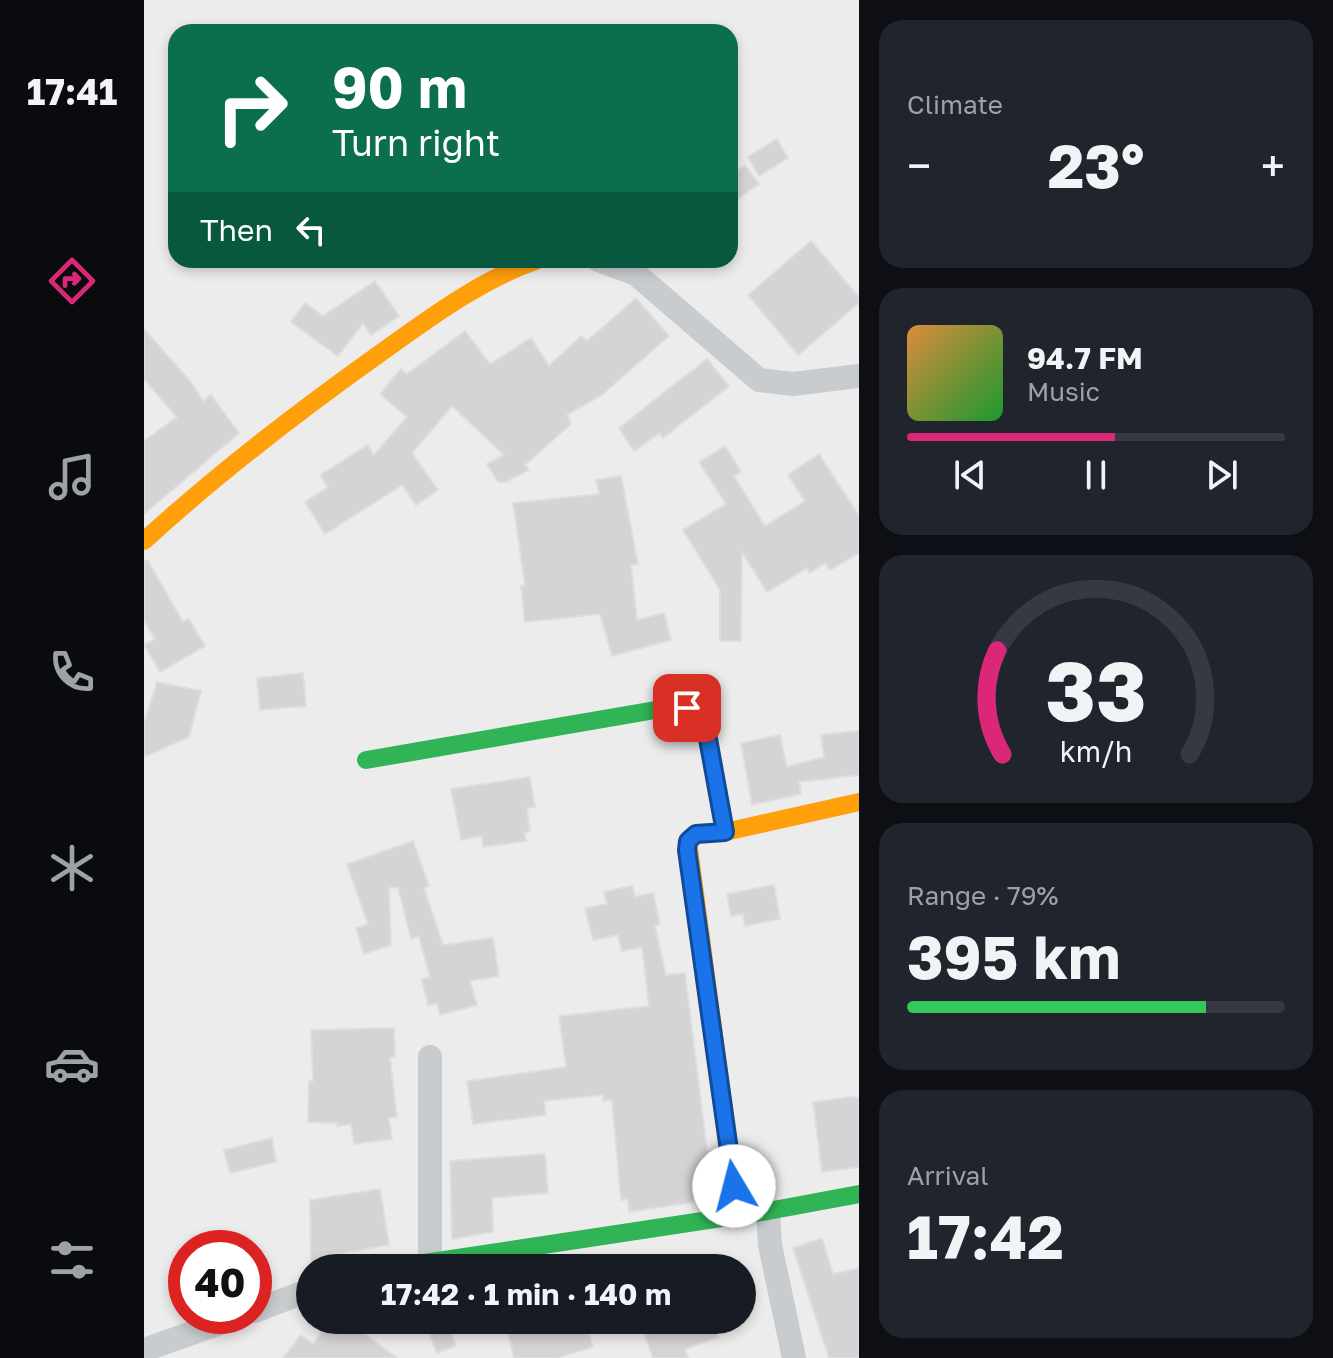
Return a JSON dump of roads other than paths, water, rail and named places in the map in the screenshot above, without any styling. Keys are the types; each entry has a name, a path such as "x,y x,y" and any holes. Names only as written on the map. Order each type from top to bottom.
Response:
{"street":[{"path":"144,541 241,455 328,390 494,277 517,268"},
{"path":"620,268 636,274 759,380 793,384 859,376"},
{"path":"366,760 667,708 687,708 696,711 706,728 725,832"},
{"path":"738,1215 688,841 696,834 725,832 859,802"},
{"path":"430,1057 430,1254"},
{"path":"477,1254 768,1211 859,1194"},
{"path":"768,1211 770,1245 794,1358"},
{"path":"272,1304 296,1295"},
{"path":"144,1350 189,1334"}]}
